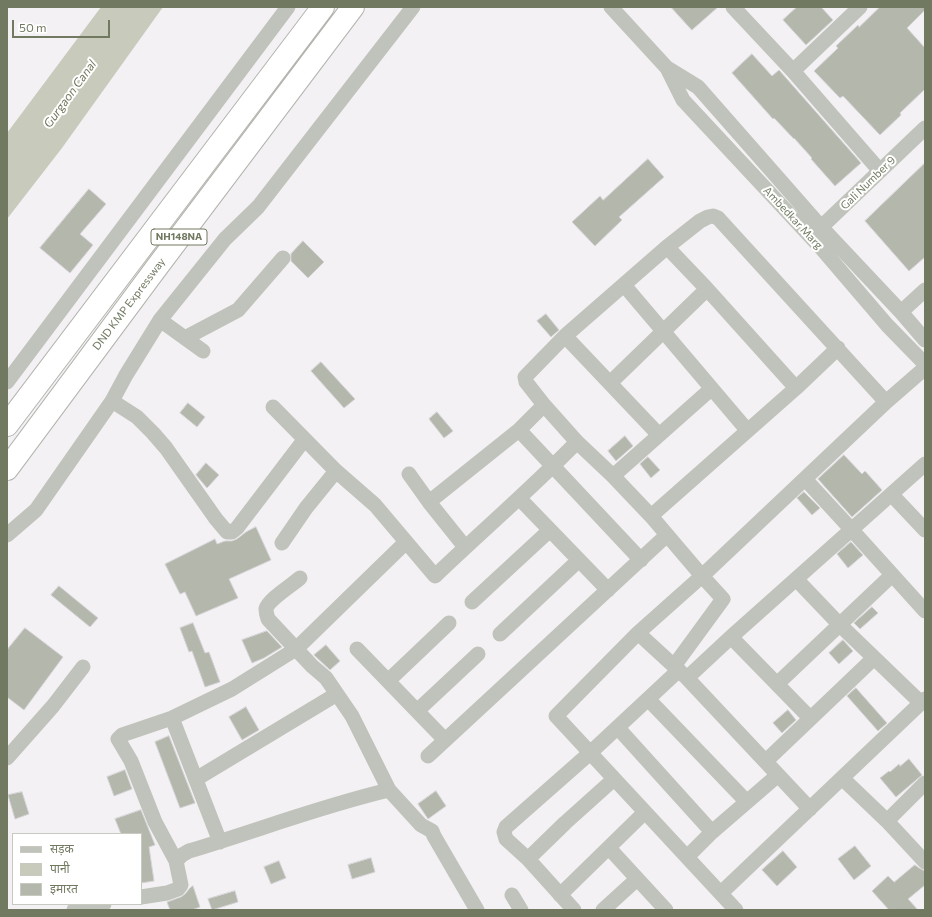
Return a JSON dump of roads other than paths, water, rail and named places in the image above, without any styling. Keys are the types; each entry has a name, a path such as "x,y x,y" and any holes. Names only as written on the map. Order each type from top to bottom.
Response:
{"highway":[{"name":"NH148NA","path":"7,425 323,7"},
{"name":"DND KMP Expressway","path":"7,469 171,248 353,7"}],"street":[{"path":"7,382 288,7"},
{"path":"7,536 36,510 112,401 126,375 160,320 225,239 258,207 413,7"},
{"name":"Ambedkar Marg","path":"611,7 667,68 683,100 816,232 901,312 925,340"},
{"path":"733,7 793,71 880,171"},
{"path":"793,71 860,7"},
{"name":"Gali Number 9","path":"816,232 925,128"},
{"path":"680,671 723,599 651,516 613,476 577,442 544,406 526,382 525,377 565,336 667,247 700,221 713,216 718,218 886,402"},
{"name":"Ambedkar Marg","path":"816,232 887,325 925,364"},
{"path":"667,247 796,388"},
{"path":"186,338 238,310 283,258"},
{"path":"624,285 747,430"},
{"path":"610,383 707,289"},
{"path":"901,312 925,290"},
{"path":"160,320 203,351"},
{"path":"565,336 659,435"},
{"path":"651,516 796,388 838,348"},
{"path":"736,910 556,716 638,633 702,576 886,402 925,368"},
{"path":"613,476 711,389"},
{"path":"112,401 137,418 153,433 227,532 232,532 237,528 304,440"},
{"path":"429,502 519,430 544,406"},
{"path":"273,407 336,471 375,505 435,576 577,442"},
{"path":"519,430 641,560"},
{"path":"574,910 528,859 506,839 504,832 506,827 680,671 731,637 925,464"},
{"path":"282,543 306,508 336,471"},
{"path":"409,474 465,547"},
{"path":"805,479 925,611"},
{"path":"892,494 925,530"},
{"path":"519,498 608,590"},
{"path":"472,602 550,530"},
{"path":"428,756 667,535"},
{"path":"142,897 167,893 178,889 181,885 176,861 155,822 131,761 118,739 122,735 172,718 238,686 296,649 406,542"},
{"path":"500,634 579,560"},
{"path":"777,684 892,576"},
{"path":"300,578 271,601 266,609 268,619 326,678 352,716 389,790 421,825 432,830 477,910"},
{"path":"721,893 923,701 874,658 796,579"},
{"path":"388,681 449,623"},
{"path":"638,633 680,671 766,760 810,809"},
{"path":"731,637 810,718"},
{"path":"357,649 445,740"},
{"path":"417,711 478,654"},
{"path":"766,760 874,658"},
{"path":"7,758 53,706 83,667"},
{"path":"196,779 337,694"},
{"path":"648,699 746,801"},
{"path":"172,718 220,842"},
{"path":"618,728 712,832"},
{"path":"687,857 746,801 778,775"},
{"path":"842,778 887,821 925,862"},
{"path":"528,859 614,779"},
{"path":"887,821 925,783"},
{"path":"176,861 189,851 320,809 389,790"},
{"path":"560,895 645,812"},
{"path":"609,848 666,910"},
{"path":"603,910 637,879"},
{"path":"512,895 521,910"},
{"path":"74,910 99,905"}],"water":[{"name":"Gurgaon Canal","path":"101,7 163,7 62,148 7,219 7,133"}]}
